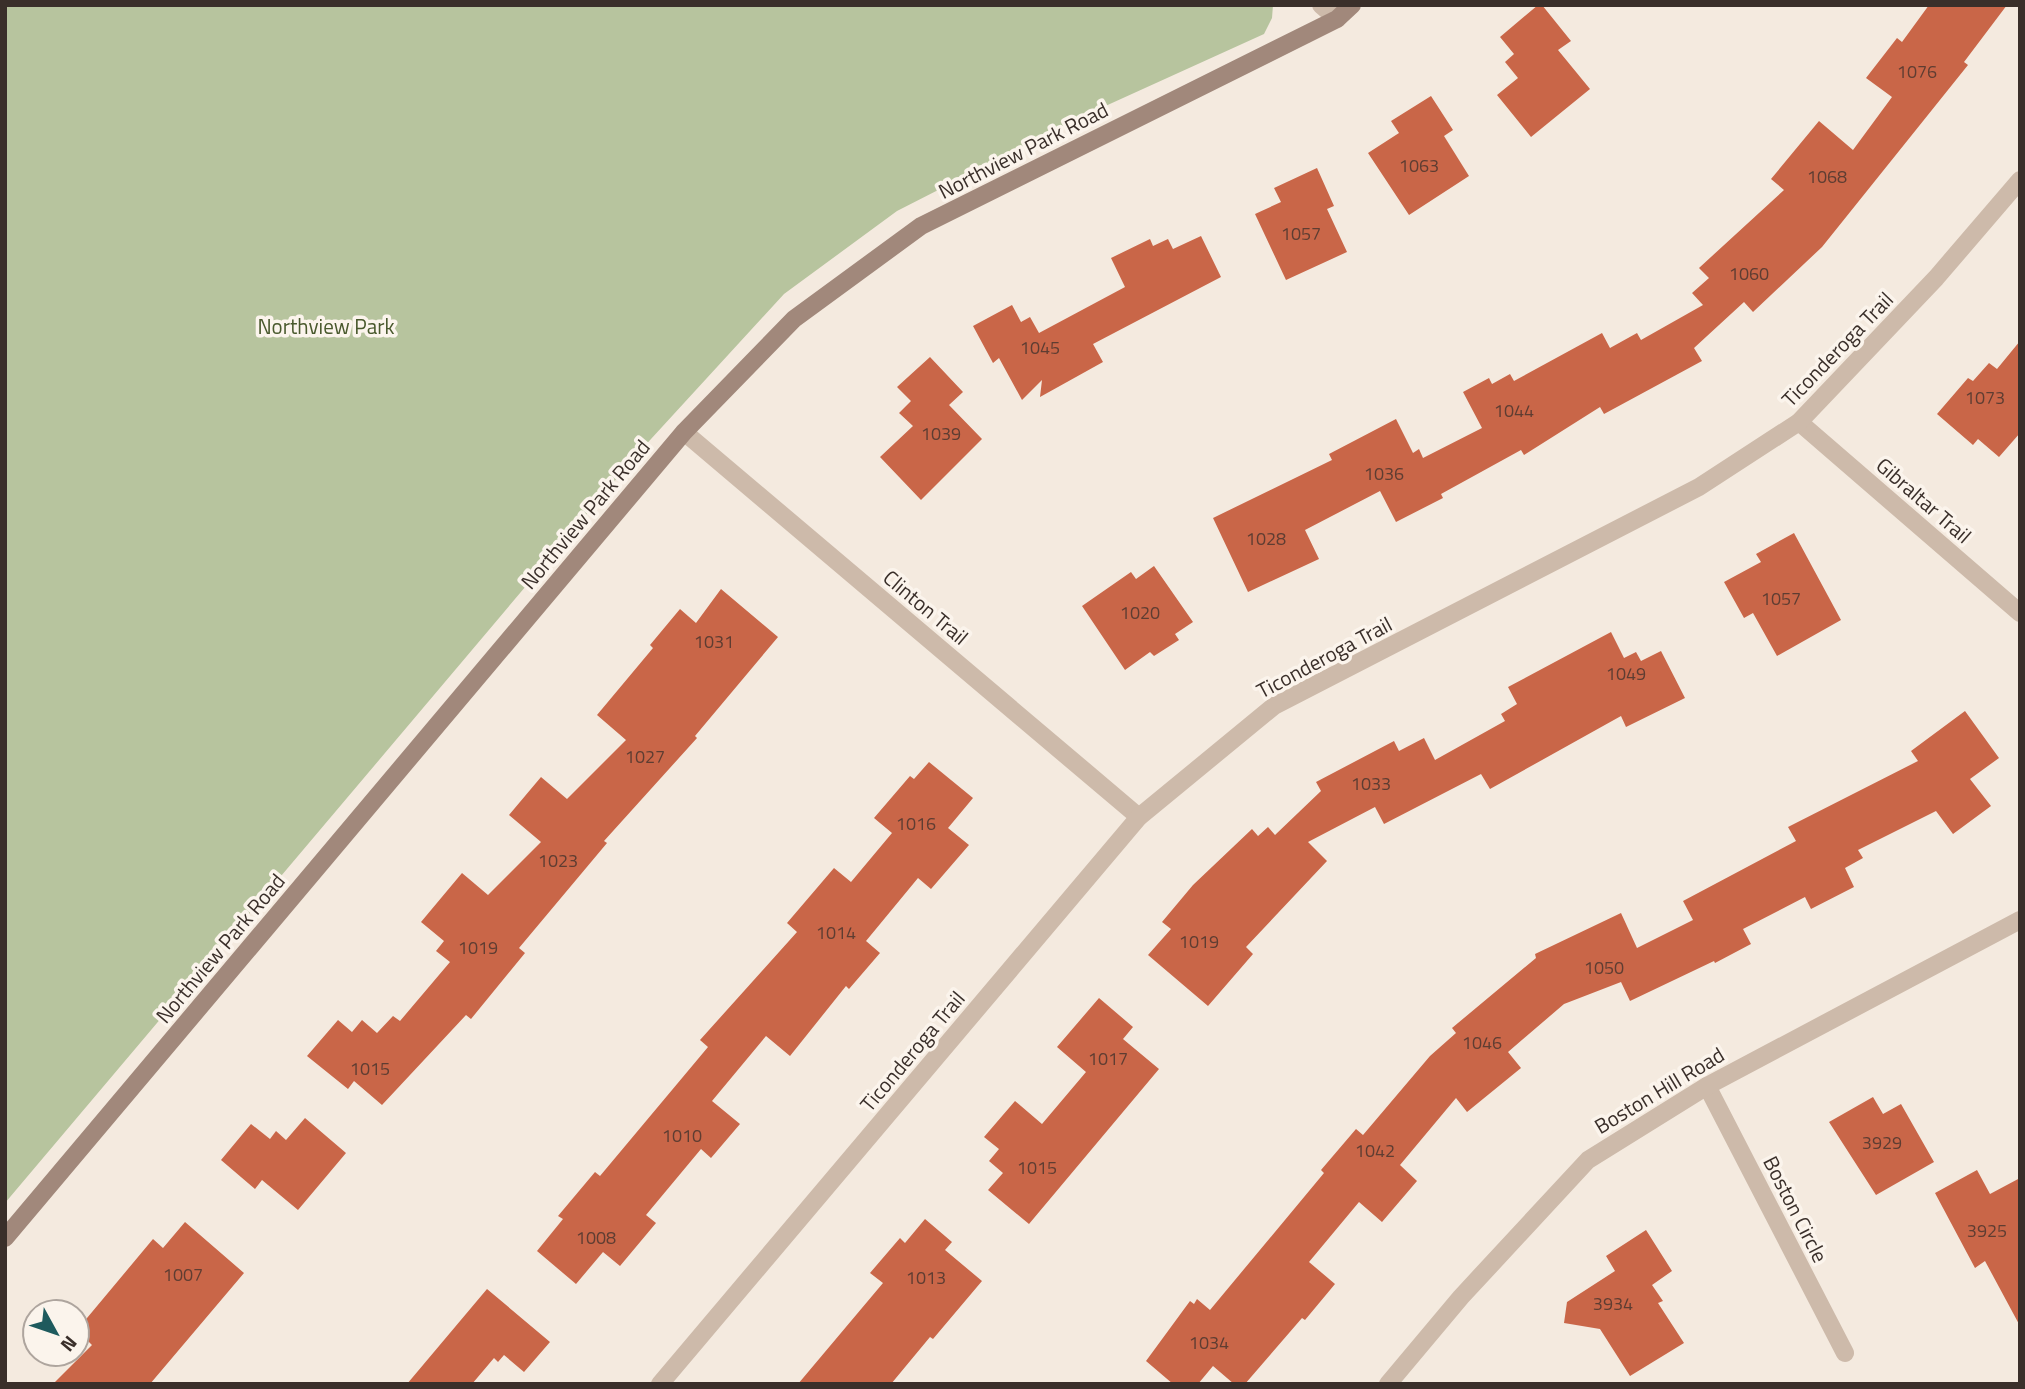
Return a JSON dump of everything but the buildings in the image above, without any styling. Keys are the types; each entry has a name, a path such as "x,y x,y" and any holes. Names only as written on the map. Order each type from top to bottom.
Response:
{"street":[{"path":"1321,5 1337,19"},
{"name":"Northview Park Road","path":"5,1238 684,432 794,319 922,226 1337,19 1352,5"},
{"name":"Ticonderoga Trail","path":"660,1384 1139,817 1274,706 1699,487 1799,422 1936,278 2020,180"},
{"name":"Gibraltar Trail","path":"1799,422 2020,613"},
{"name":"Clinton Trail","path":"684,432 1139,817"},
{"name":"Boston Hill Road","path":"1388,1384 1461,1297 1588,1160 1707,1086 2020,920"},
{"name":"Boston Circle","path":"1707,1086 1845,1353"}],"green space":[{"name":"Northview Park","path":"5,5 1273,5 1272,18 1264,34 1079,118 897,211 784,294 640,451 5,1203"}]}
